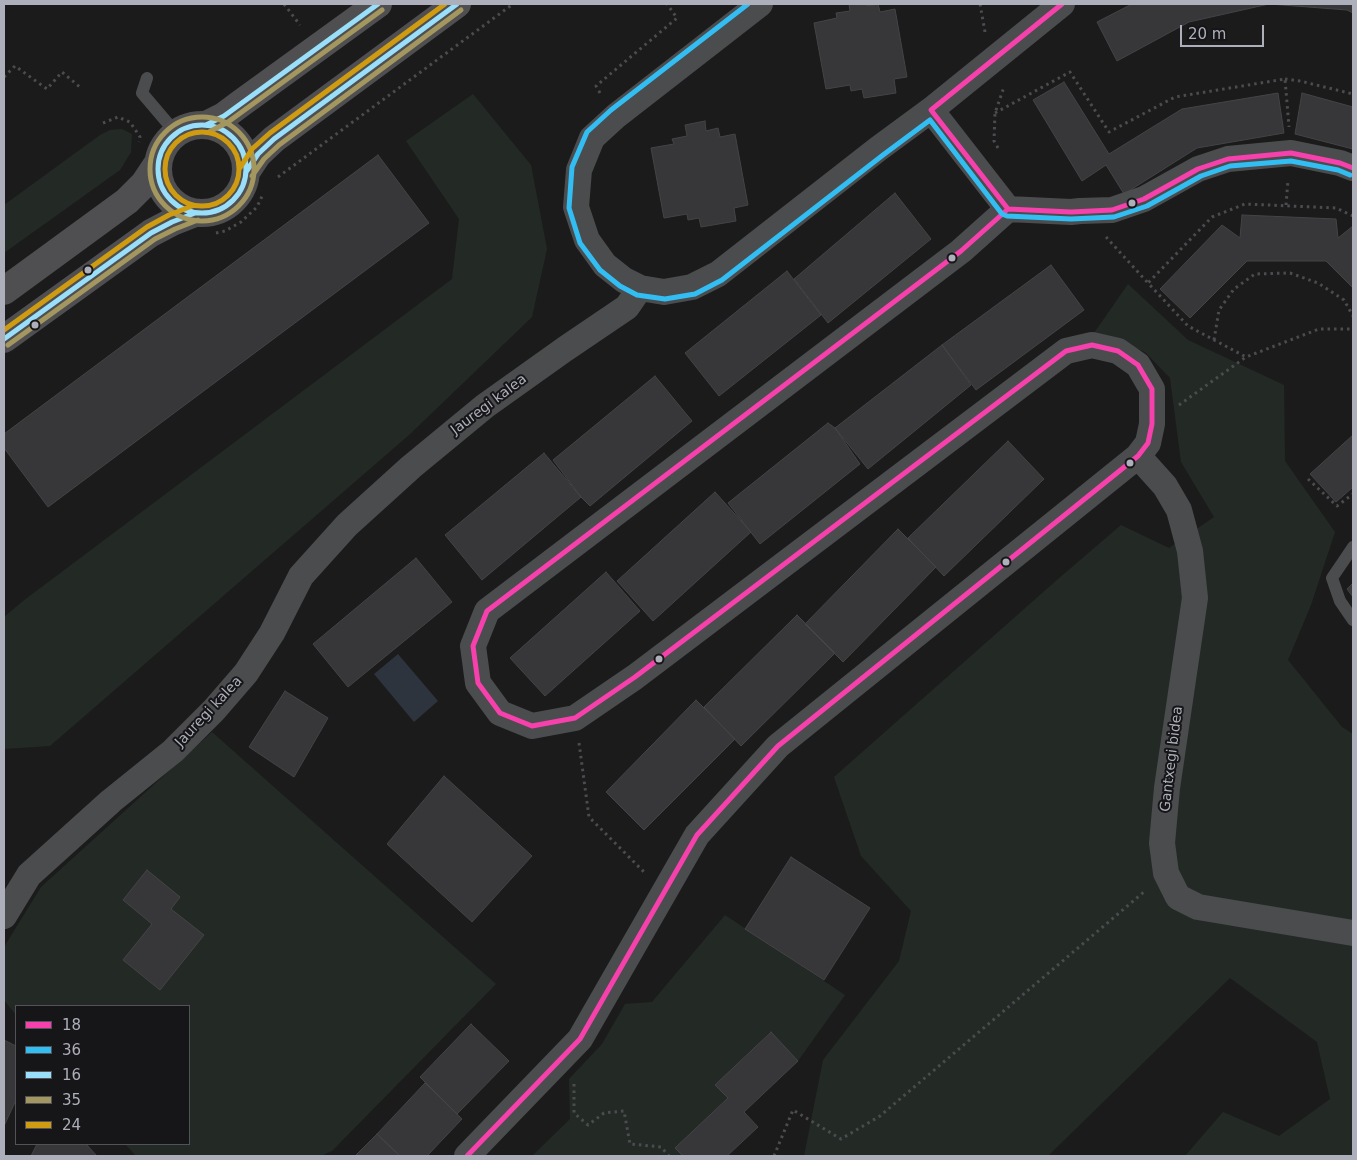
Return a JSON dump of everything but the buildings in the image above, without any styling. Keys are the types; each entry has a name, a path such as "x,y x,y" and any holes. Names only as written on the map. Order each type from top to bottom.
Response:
{"main road":[{"path":"4,292 127,201 144,184 158,163 167,141 176,133 185,128 206,125 224,116 378,4"},
{"path":"246,172 258,154 274,139 457,4"},
{"path":"202,223 207,213 219,210 230,204 238,195 244,184 246,172 246,161 236,140 227,132 217,127 206,125"},
{"path":"158,163 161,186 167,196 202,223"},
{"path":"4,339 151,233 172,222 202,223"}],"street":[{"path":"760,4 616,116 592,138 578,170 576,207 587,240 605,265 624,280 640,288 664,292 692,287 718,274 930,110 1062,4"},
{"path":"930,110 1008,208"},
{"path":"467,1156 580,1039 697,836 778,746 1138,456 1148,443 1152,424 1152,388 1138,366 1118,351 1092,345 1066,351 635,677 575,718 532,726 500,713 478,683 473,646 487,611 961,251 1008,208 1071,212 1112,210 1144,199 1198,169 1228,159 1291,152 1340,163 1353,168"},
{"name":"Jauregi kalea","path":"4,916 29,875 111,801 173,751 214,710 246,673 272,633 301,576 347,525 411,467 485,406 627,308 640,288"},
{"name":"Gantxegi bidea","path":"1138,456 1165,486 1179,510 1190,551 1195,598 1167,788 1162,843 1166,873 1178,897 1198,907 1353,933"}],"lane":[{"path":"147,78 142,93 176,133"},
{"path":"1353,547 1332,578 1340,601 1353,620"}],"path":[{"path":"284,4 301,27"},
{"path":"274,180 513,4"},
{"path":"616,116 596,86 677,18 667,4"},
{"path":"4,78 15,66 47,89 62,72 81,88"},
{"path":"995,113 1070,72 1109,132 1175,97 1285,79 1353,94"},
{"path":"1285,79 1291,152"},
{"path":"1001,154 994,141 995,113 1005,85"},
{"path":"103,123 118,117 130,122 140,137 138,146"},
{"path":"202,223 225,231 241,222 257,207 263,193"},
{"path":"1148,282 1212,217 1245,204 1336,208 1353,216"},
{"path":"1100,231 1188,326 1246,357"},
{"path":"1214,340 1219,310 1234,289 1255,274 1290,273 1318,283 1344,300 1353,316"},
{"path":"1152,424 1246,357 1319,329 1353,329"},
{"path":"1308,479 1337,506 1353,494"},
{"path":"575,718 589,817 665,893"},
{"path":"774,1156 793,1110 841,1139 880,1116 1166,873"},
{"path":"566,1053 574,1070 574,1113 588,1125 604,1113 624,1111 630,1144 661,1147 670,1156"}],"shaded area":[{"path":"473,94 531,165 547,249 532,317 409,435 50,746 4,749 4,617 452,279 459,219 406,141"},
{"path":"122,129 132,134 131,152 120,170 4,253 4,205 100,135 110,130"},
{"path":"1128,284 1188,340 1284,385 1285,461 1335,532 1311,605 1288,660 1342,727 1353,734 1353,1156 1185,1156 1223,1112 1279,1136 1330,1099 1317,1042 1230,978 1048,1156 804,1156 823,1060 899,961 911,911 861,856 834,777 1121,525 1169,548 1214,517 1181,462 1170,378 1145,352 1094,333"},
{"path":"398,654 438,701 414,722 374,674"},
{"path":"212,732 496,984 332,1151 321,1156 136,1156 126,1145 190,1145 190,1005 15,1005 15,1014 4,1000 4,947 41,887"},
{"path":"725,915 845,995 798,1061 770,1032 716,1085 728,1098 676,1148 683,1156 532,1156 570,1119 569,1079 602,1044 625,1004 652,1002"}],"transit line":[{"name":"16","path":"206,125 224,116 378,4"},
{"name":"24","path":"240,168 252,149 270,133 445,4"},
{"name":"16","path":"246,172 258,154 274,139 457,4"},
{"name":"36","path":"748,4 611,110 587,132 572,167 569,208 580,243 600,270 620,286 637,295 665,299 695,294 722,280 930,120 1002,214 1007,216 1071,219 1114,217 1147,206 1201,176 1230,166 1291,161 1338,170 1350,175"},
{"name":"18","path":"1062,4 931,110 1008,209 1071,212 1112,210 1144,199 1198,169 1228,159 1291,153 1340,163 1353,168"},
{"name":"35","path":"209,132 228,122 382,10"},
{"name":"35","path":"252,176 264,159 279,145 461,10"},
{"name":"35","path":"202,117 222,121 239,132 250,149 254,169 250,189 239,206 222,217 202,221 182,217 165,206 154,189 150,169 154,149 165,132 182,121 202,117"},
{"name":"16","path":"202,125 219,128 227,132 239,144 243,152 246,169 243,186 239,194 227,206 219,210 202,213 185,210 177,206 165,194 161,186 158,169 161,152 165,144 177,132 185,128 202,125"},
{"name":"24","path":"202,132 216,135 228,143 236,155 239,169 236,183 228,195 216,203 202,206 188,203 176,195 168,183 165,169 168,155 176,143 188,135 202,132"},
{"name":"24","path":"4,330 147,227 169,215 192,206"},
{"name":"18","path":"467,1156 580,1039 697,835 778,746 1138,456 1148,443 1152,424 1152,389 1138,365 1118,351 1092,345 1066,351 635,677 575,718 532,726 500,713 478,683 473,646 487,611 961,251 1008,209"},
{"name":"16","path":"4,339 151,233 195,213"},
{"name":"35","path":"8,345 155,239 198,220"}]}
